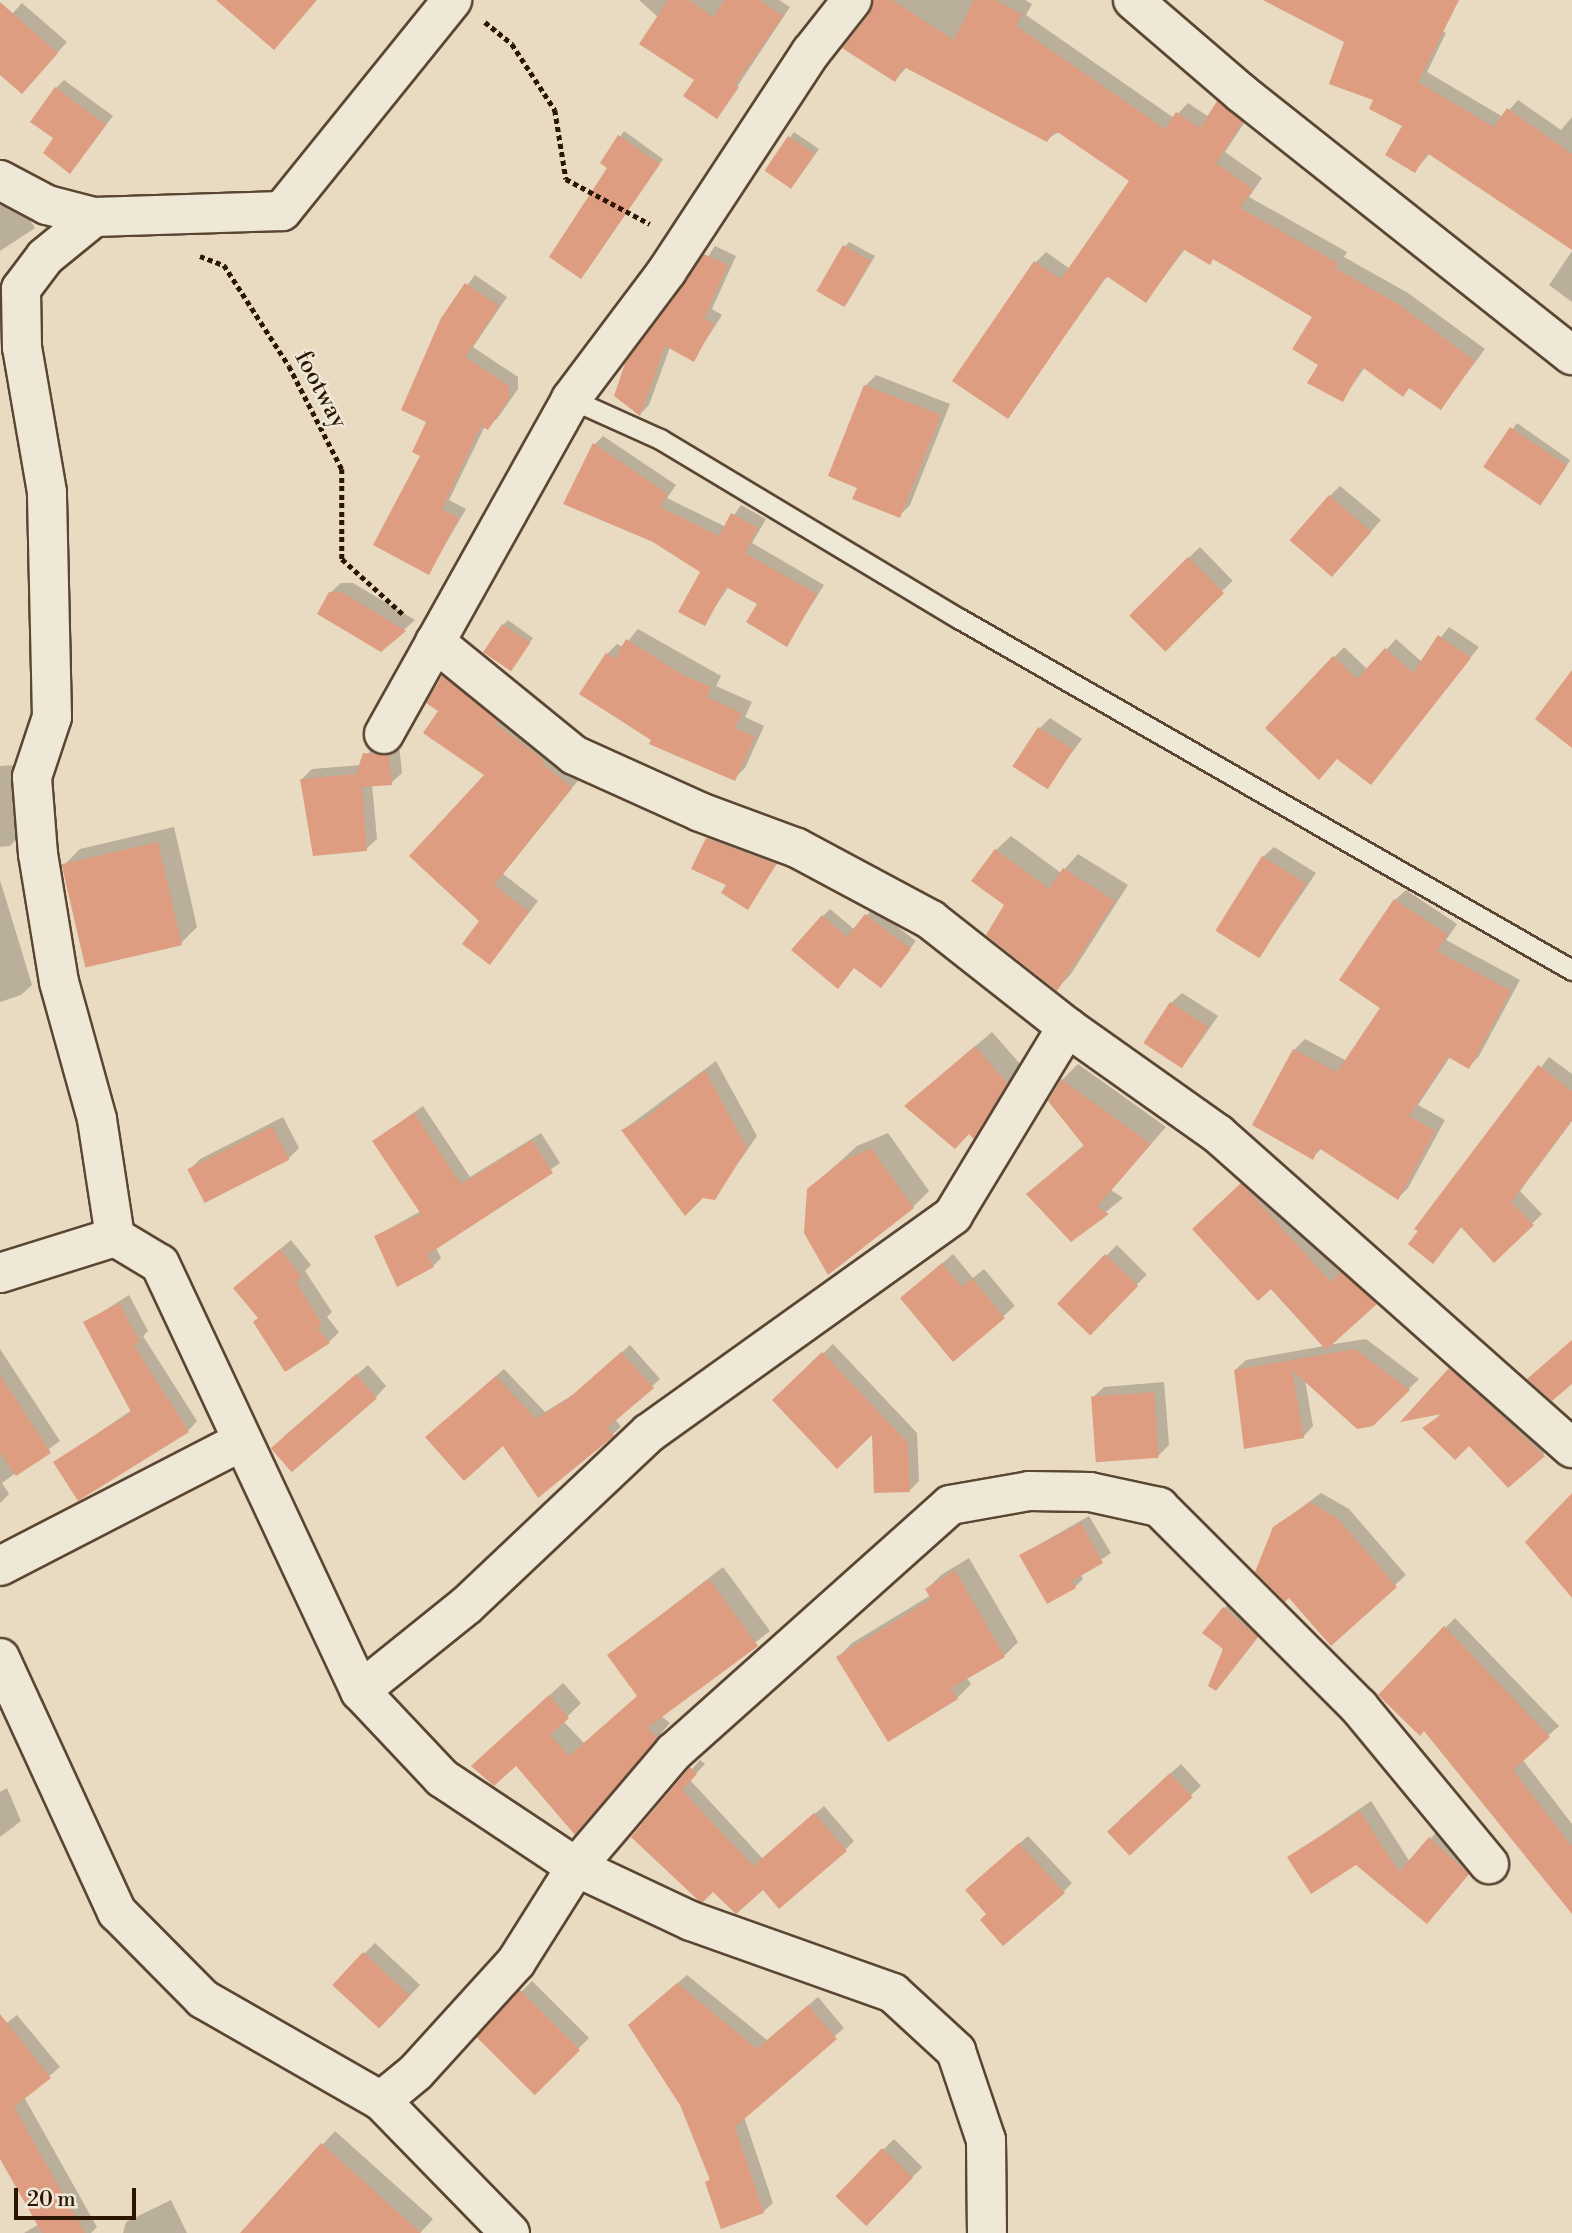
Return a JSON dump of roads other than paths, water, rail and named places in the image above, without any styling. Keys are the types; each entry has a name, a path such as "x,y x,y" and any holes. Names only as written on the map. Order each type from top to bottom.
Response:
{"street":[{"path":"384,734 571,399 686,241 811,52 852,0"},
{"path":"1133,0 1241,93 1572,355"},
{"path":"0,180 47,205 94,217 282,211 464,7"},
{"path":"94,217 45,257 21,289 21,324 47,492 52,717 32,777 37,854 59,982 97,1119 115,1237"},
{"path":"435,642 574,755 700,812 797,848 931,920 1067,1027 1218,1134 1572,1448"},
{"path":"360,1691 467,1605 649,1433 953,1215 1067,1027"},
{"path":"0,1273 115,1237 160,1264 360,1691 442,1778 576,1867 691,1921 893,1993 956,2051 986,2140 987,2233"},
{"path":"0,1566 242,1441"},
{"path":"381,2101 416,2071 516,1962 576,1867 674,1752 950,1505 1029,1491 1090,1492 1159,1507 1359,1707 1489,1864"},
{"path":"0,1658 117,1912 204,1999 381,2101 510,2233"}],"lane":[{"path":"571,399 660,439 960,619 1572,970"}]}
